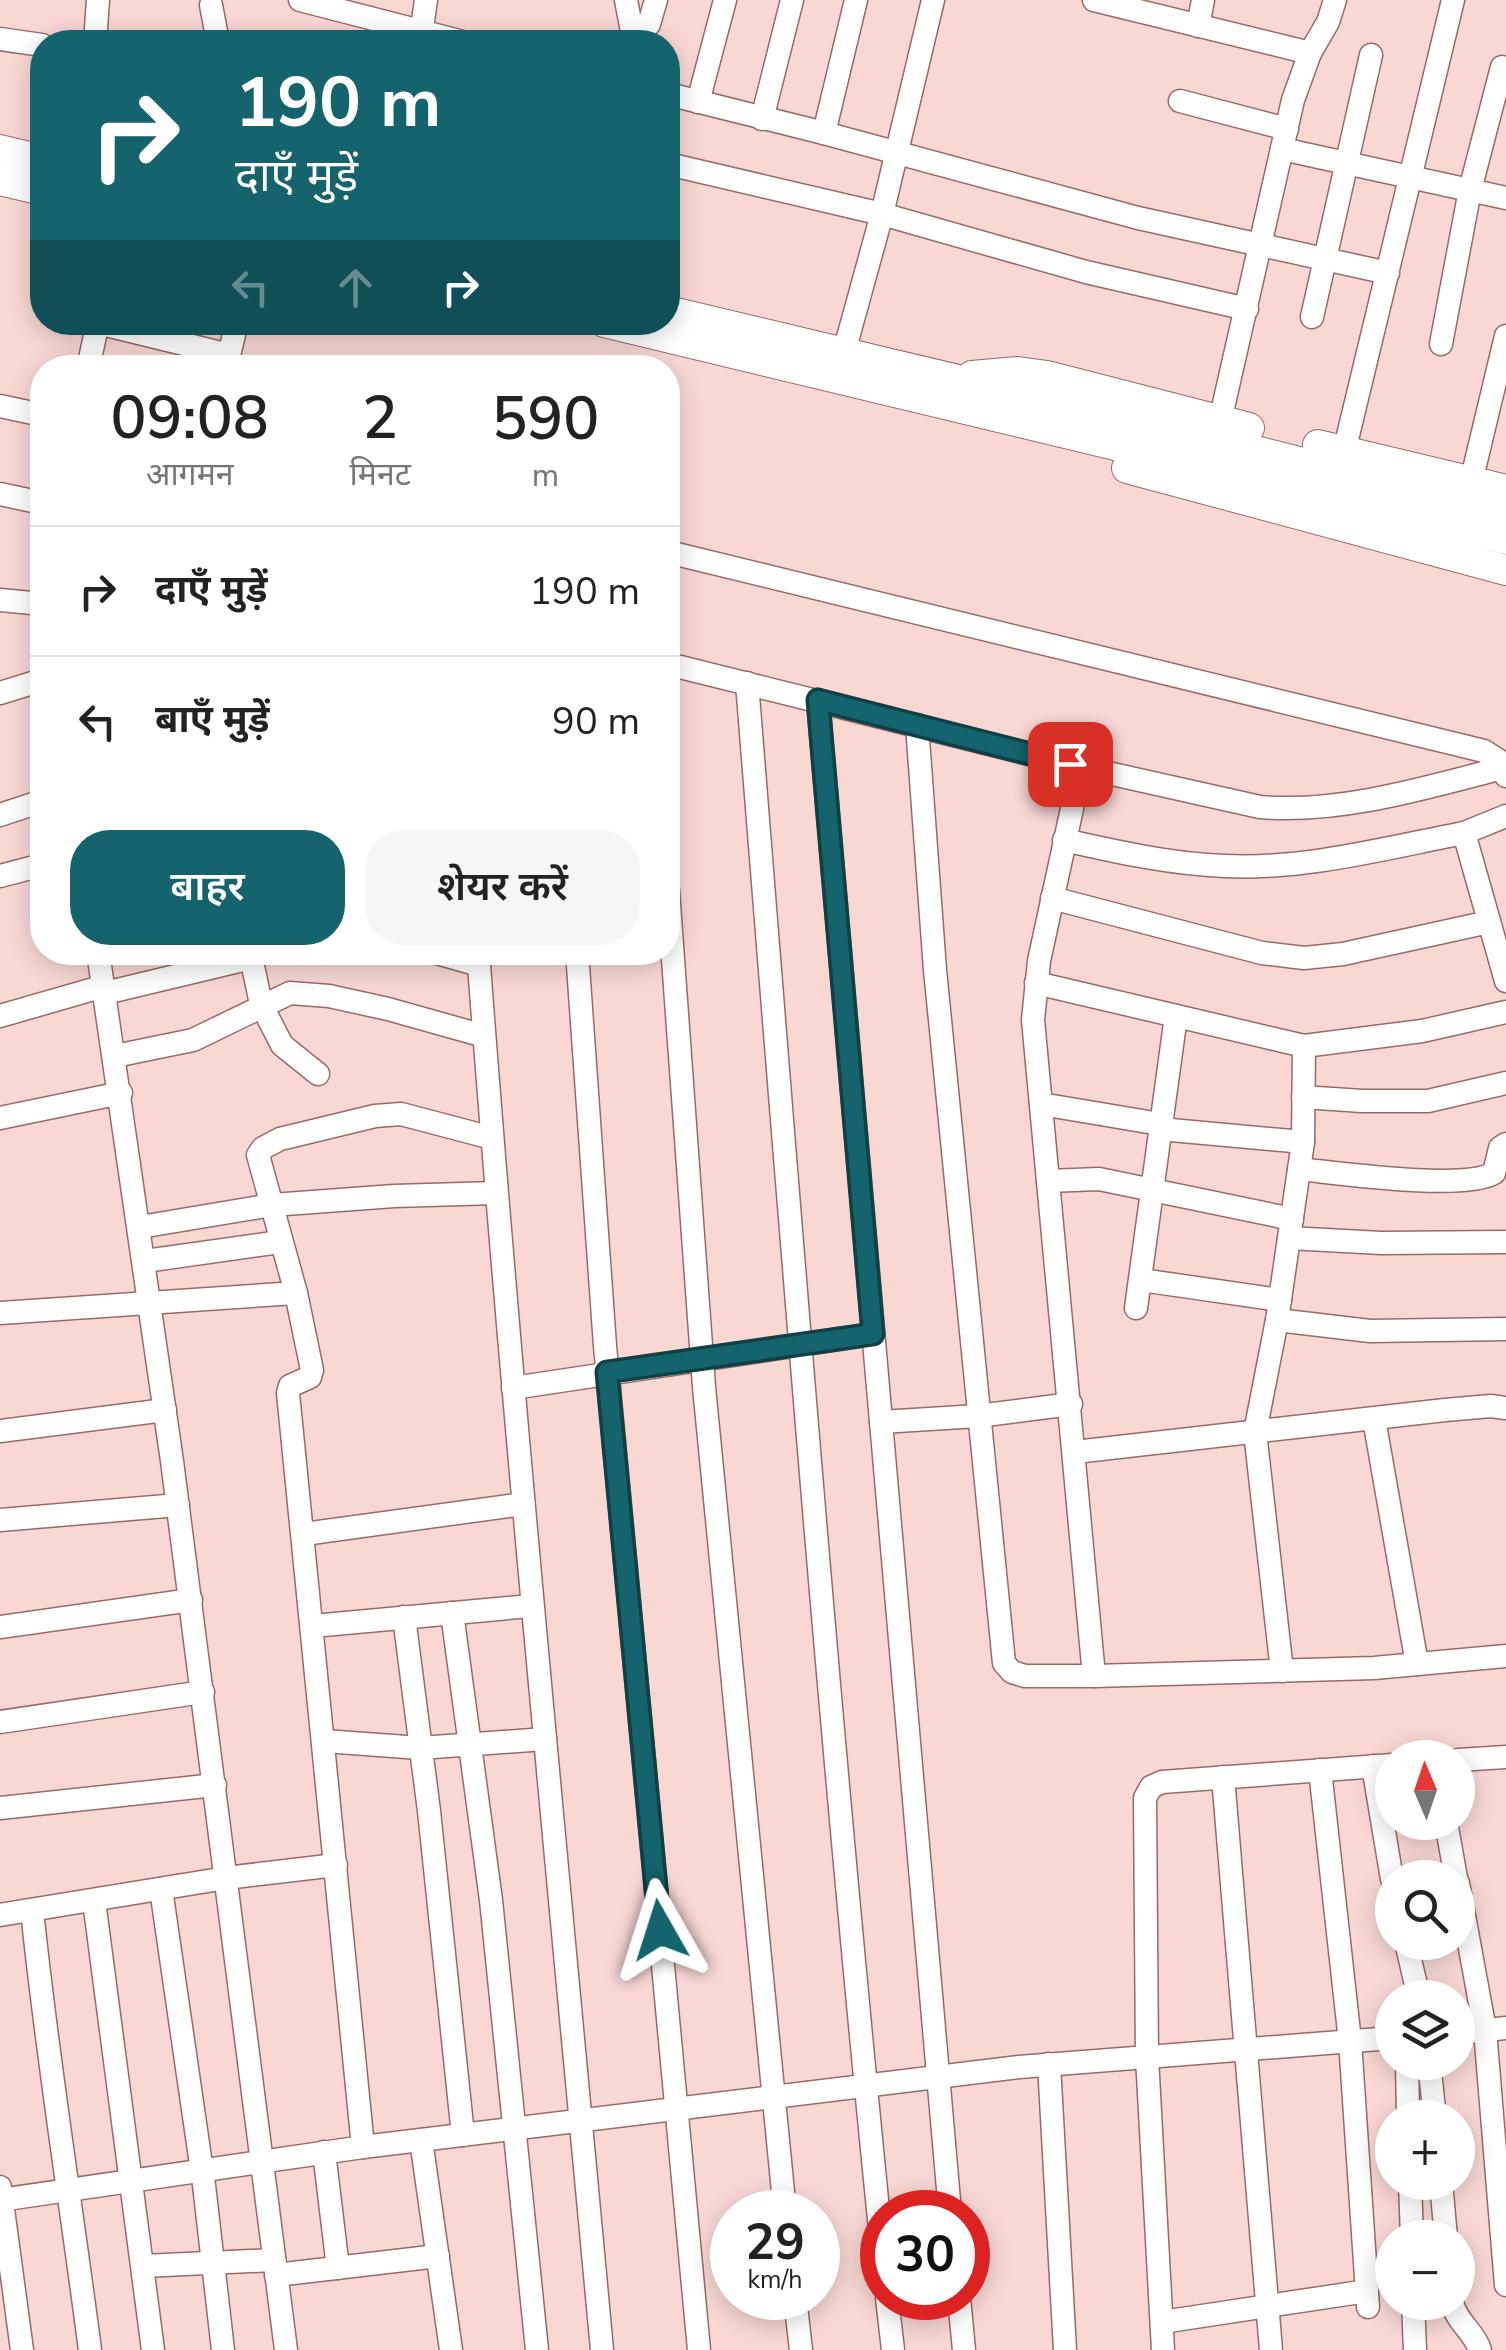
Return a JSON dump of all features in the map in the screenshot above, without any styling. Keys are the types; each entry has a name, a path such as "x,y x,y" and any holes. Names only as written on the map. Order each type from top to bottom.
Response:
{"main road":[{"path":"0,150 30,157"},
{"path":"0,180 30,187"},
{"path":"680,327 844,352 954,378 1017,413 1232,445 1506,514"},
{"path":"680,329 1506,539"},
{"path":"954,378 1018,372 1047,376 1506,490"},
{"path":"1017,413 1034,440 1054,448 1506,570"}],"street":[{"path":"96,30 98,0"},
{"path":"300,0 397,30"},
{"path":"421,30 426,0"},
{"path":"644,30 656,0"},
{"path":"698,102 725,0"},
{"path":"762,118 792,0"},
{"path":"824,133 856,0"},
{"path":"844,352 882,214 933,0"},
{"path":"1094,0 1138,5 1198,26 1310,53"},
{"path":"1198,26 1204,0"},
{"path":"1220,421 1301,72 1328,22 1334,0"},
{"path":"1344,452 1452,0"},
{"path":"619,1 630,30"},
{"path":"206,2 214,30"},
{"path":"0,39 30,44"},
{"path":"1312,317 1371,56"},
{"path":"1441,344 1470,190 1502,67"},
{"path":"680,97 1138,218 1388,273"},
{"path":"1180,102 1349,163 1506,198"},
{"path":"680,167 882,214 1086,272 1247,309"},
{"path":"139,335 207,355"},
{"path":"1471,482 1506,336"},
{"path":"0,406 30,412"},
{"path":"0,494 30,500"},
{"path":"680,555 1484,751 1505,770"},
{"path":"0,600 30,603"},
{"path":"680,667 1234,803 1290,810 1442,785 1505,770"},
{"path":"0,692 30,683"},
{"path":"748,683 808,1452 876,2190"},
{"path":"818,700 948,2190"},
{"path":"917,725 935,970 1004,1662 1012,1672 1024,1676 1094,1676 1282,1671 1506,1656"},
{"path":"1081,767 1052,898 1033,1020 1094,1676"},
{"path":"0,814 30,805"},
{"path":"1064,840 1170,862 1228,867 1294,862 1464,833 1506,816"},
{"path":"1464,833 1493,910 1506,981"},
{"path":"0,876 30,868"},
{"path":"1052,898 1262,953 1304,958 1343,954 1493,910"},
{"path":"100,965 178,1505 286,2350"},
{"path":"0,1016 207,965"},
{"path":"252,965 261,1004 282,1045 318,1074"},
{"path":"478,965 530,1606 602,2350"},
{"path":"578,965 607,1372 698,2350"},
{"path":"673,965 702,1361 783,2190"},
{"path":"1036,983 1304,1046 1422,1031 1506,1012"},
{"path":"115,1056 193,1040 290,993 329,996 484,1036"},
{"path":"1136,1308 1176,1016"},
{"path":"1282,1671 1255,1432 1299,1170 1304,1046"},
{"path":"1303,1097 1362,1102 1428,1101 1506,1083"},
{"path":"0,1118 121,1093"},
{"path":"1041,1104 1160,1124 1170,1130 1302,1142"},
{"path":"364,2147 288,1393 290,1386 310,1378 312,1370 296,1293 258,1155 280,1139 375,1116 401,1114 492,1138"},
{"path":"1299,1170 1427,1180 1481,1178 1494,1173 1498,1154 1506,1144"},
{"path":"1048,1181 1098,1179 1151,1188 1290,1229 1381,1243 1506,1242"},
{"path":"140,1226 272,1205 496,1193"},
{"path":"145,1261 280,1242"},
{"path":"1141,1280 1370,1331 1506,1329"},
{"path":"0,1313 296,1293"},
{"path":"513,1388 873,1334"},
{"path":"881,1422 978,1416 1070,1404"},
{"path":"1075,1452 1491,1406 1506,1408"},
{"path":"0,1431 165,1410"},
{"path":"1374,1419 1417,1664"},
{"path":"304,1534 523,1504"},
{"path":"0,1520 178,1505"},
{"path":"0,1626 190,1600"},
{"path":"313,1626 530,1606"},
{"path":"452,1613 490,1900 537,2350"},
{"path":"404,1618 463,2134"},
{"path":"0,1722 203,1692"},
{"path":"324,1741 420,1748 545,1739"},
{"path":"1475,1759 1506,1757"},
{"path":"1163,2350 1146,2057 1145,1798 1151,1788 1162,1782 1375,1767"},
{"path":"1162,2322 1368,2299 1350,2041 1320,1770"},
{"path":"1223,1777 1271,2350"},
{"path":"0,1808 215,1785"},
{"path":"0,1915 226,1878 336,1865"},
{"path":"161,1890 202,2170 223,2350"},
{"path":"94,1901 153,2350"},
{"path":"32,1910 43,2022 90,2350"},
{"path":"1475,1951 1495,2029 1506,2286"},
{"path":"22,2350 1,2195 70,2190 324,2152 936,2076 1375,2039"},
{"path":"1050,2064 1065,2350"},
{"path":"421,2140 451,2350"},
{"path":"324,2152 338,2268"},
{"path":"142,2266 213,2261 275,2268 338,2268 438,2256"},
{"path":"798,2320 801,2350"},
{"path":"890,2320 893,2350"},
{"path":"961,2320 964,2350"},
{"path":"1414,2320 1415,2350"},
{"path":"1461,2320 1480,2350"}],"route":[{"path":"660,1930 607,1372 873,1334 818,700 1070,764"}]}
